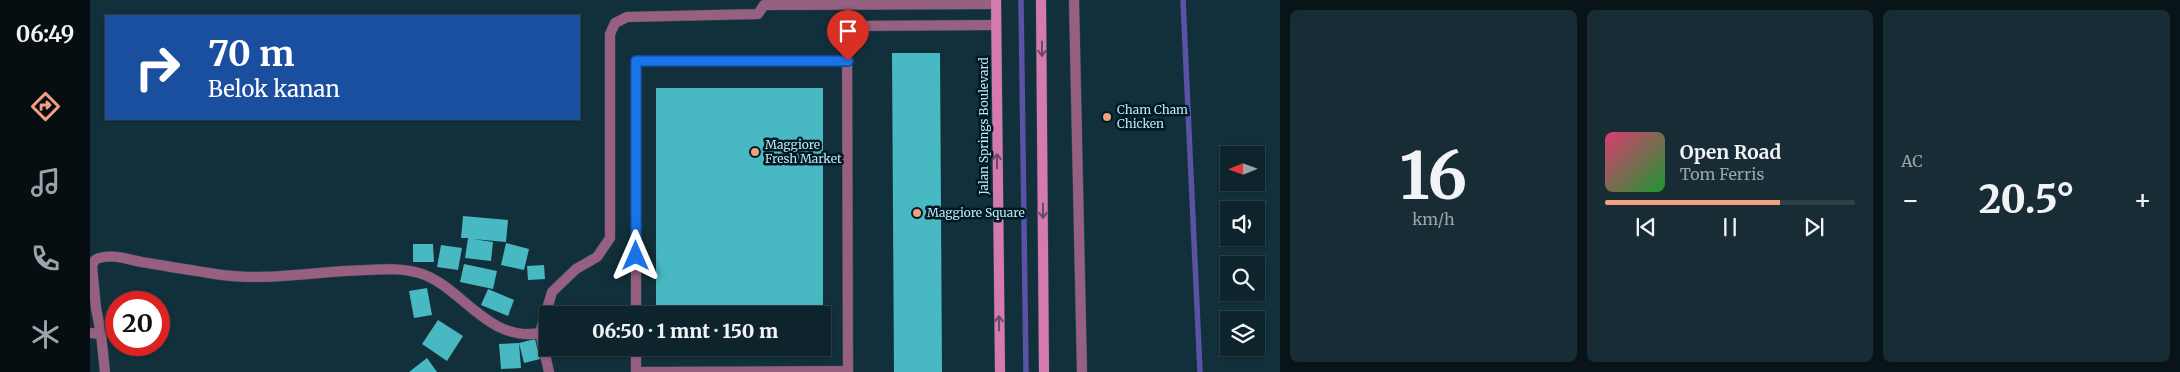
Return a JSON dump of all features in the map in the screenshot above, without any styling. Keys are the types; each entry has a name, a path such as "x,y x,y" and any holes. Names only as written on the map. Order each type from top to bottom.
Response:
{"main road":[{"path":"1041,0 1044,372"},
{"name":"Jalan Springs Boulevard","path":"996,2 1000,372"}],"street":[{"path":"1074,0 1082,372"},
{"path":"548,306 552,292 576,269 597,257 610,238 610,34 615,23 627,17 758,14 764,6 996,2"},
{"path":"636,356 636,372 848,371 847,26 996,25"},
{"path":"636,306 636,61 848,61"},
{"path":"105,372 92,266 97,258 120,257 145,263 230,276 294,275 390,269 418,272 436,280 484,319 529,336 539,334"},
{"path":"90,332 101,334"},
{"path":"545,356 549,372"}],"building":[{"name":"Maggiore Square","path":"892,53 940,53 942,372 894,372"},
{"path":"656,88 823,88 823,306 656,306"},
{"path":"463,216 508,220 506,242 473,239 493,242 491,261 465,258 468,238 461,238"},
{"path":"506,243 529,249 524,270 501,265"},
{"path":"413,244 433,244 434,262 413,262"},
{"path":"441,245 462,248 458,270 437,267"},
{"path":"464,264 497,271 493,289 460,282"},
{"path":"544,265 545,279 528,280 527,266"},
{"path":"427,288 432,315 414,318 409,291"},
{"path":"488,289 514,300 508,316 481,305"},
{"path":"438,320 463,336 447,361 422,344"},
{"path":"535,339 540,359 524,363 519,343"},
{"path":"519,343 521,368 501,369 499,344"},
{"path":"427,358 437,372 409,372"}],"waterway":[{"path":"1021,0 1026,372"},
{"path":"1183,0 1200,372"}],"place":[{"name":"Cham Cham Chicken","path":"1107,117"},
{"name":"Maggiore Fresh Market","path":"755,152"},
{"name":"Maggiore Square","path":"917,213"}],"route":[{"path":"636,256 636,61 848,61"}]}
